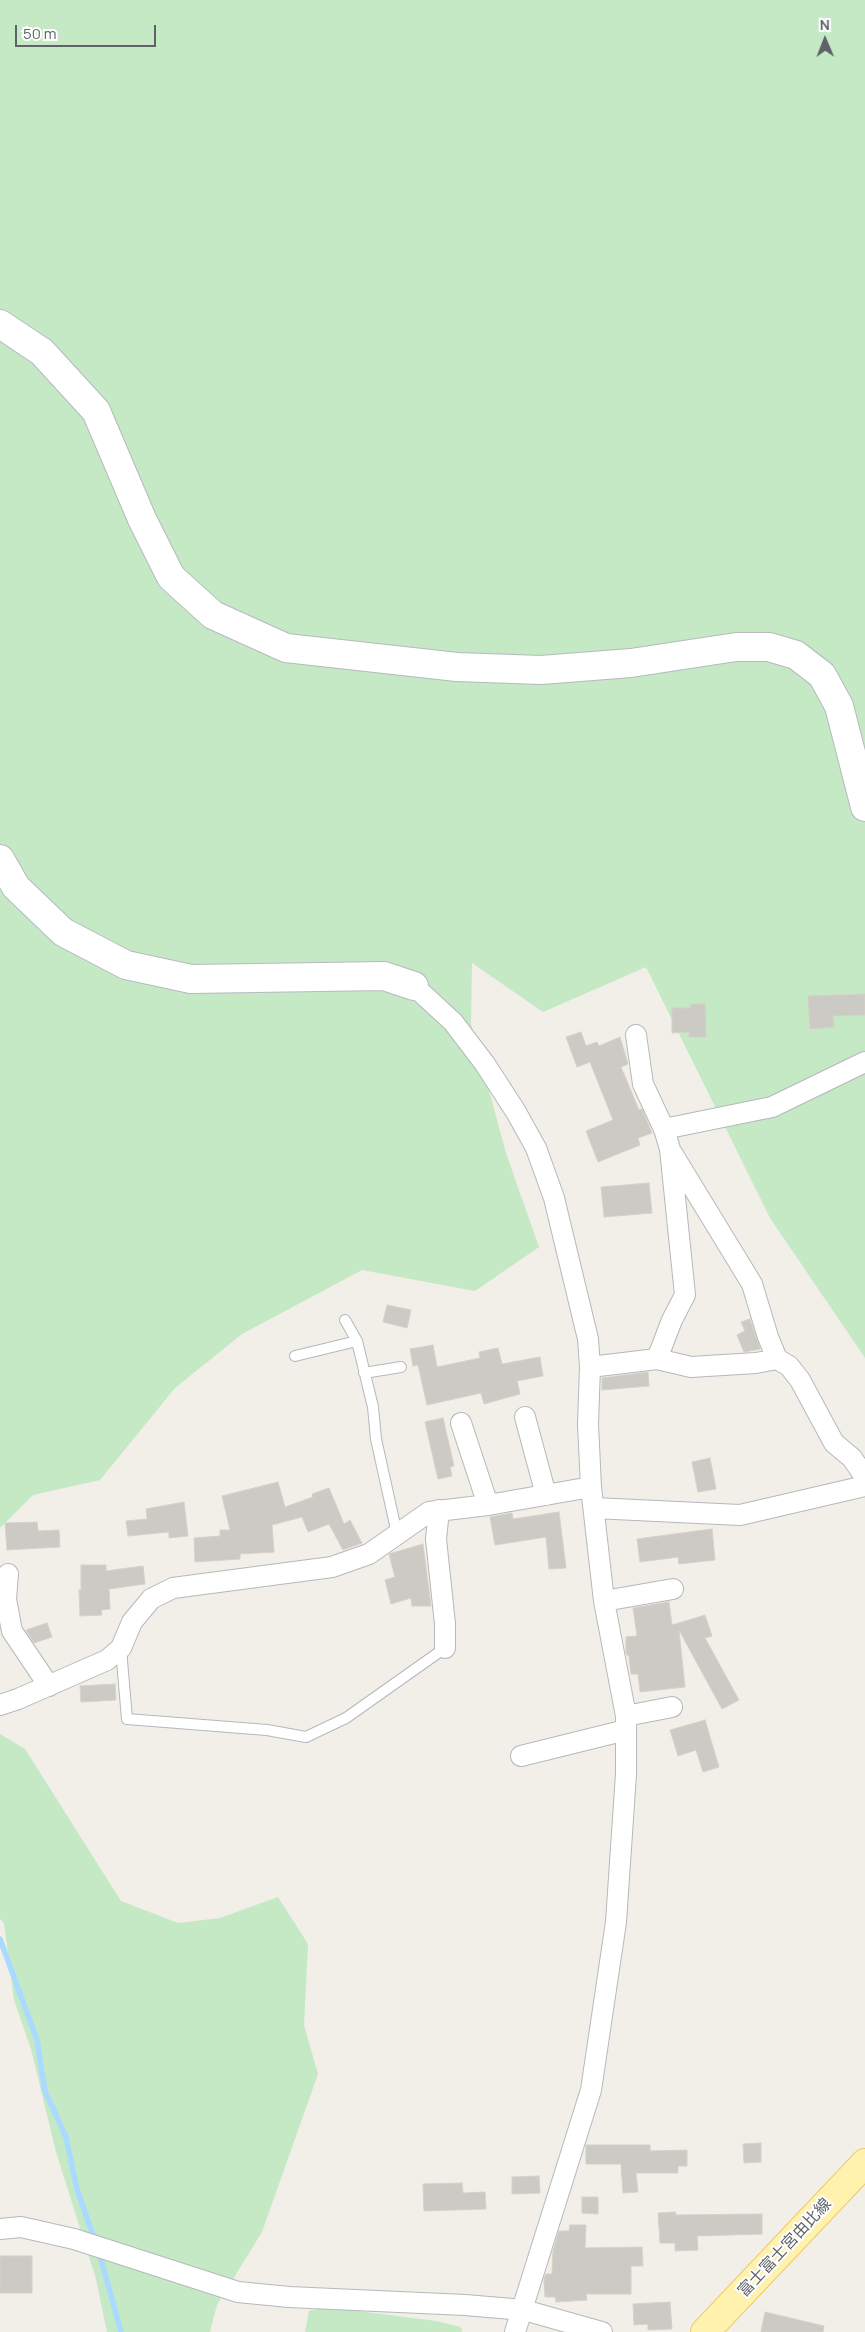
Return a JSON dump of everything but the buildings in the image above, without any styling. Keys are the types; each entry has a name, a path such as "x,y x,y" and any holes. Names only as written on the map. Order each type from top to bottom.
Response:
{"main road":[{"name":"富士富士宮由比線","path":"706,2332 865,2163"}],"street":[{"path":"0,324 42,352 96,411 142,519 171,577 213,615 286,648 458,667 541,670 631,663 736,647 769,647 796,655 822,675 839,706 865,807"},
{"path":"0,859 16,887 63,932 126,965 191,979 384,976 414,986 453,1022 485,1064 516,1112 536,1148 554,1198 588,1339 590,1367 588,1424 591,1487 604,1601 626,1723 622,1852 616,1922 591,2090 524,2310 515,2332"},
{"path":"636,1035 643,1084 664,1129 670,1149 685,1296 672,1320 657,1359"},
{"path":"664,1129 772,1107 865,1062"},
{"path":"670,1149 752,1284 777,1359 789,1366 800,1380 834,1443 858,1453 865,1477"},
{"path":"590,1367 657,1359 691,1367 756,1363 777,1359"},
{"path":"525,1417 546,1495"},
{"path":"461,1423 488,1505"},
{"path":"594,1508 740,1514 865,1486"},
{"path":"0,1705 108,1660 121,1648 132,1622 151,1599 173,1588 332,1567 369,1554 429,1512 488,1505 591,1487"},
{"path":"439,1510 436,1539 445,1624 445,1648"},
{"path":"8,1574 6,1599 12,1631 49,1686"},
{"path":"604,1601 673,1590"},
{"path":"521,1756 672,1707"},
{"path":"0,2229 22,2227 74,2239 238,2292 289,2297 464,2305 524,2310 602,2332"}],"lane":[{"path":"345,1320 357,1341 373,1407 376,1439 397,1534"},
{"path":"295,1356 357,1341"},
{"path":"364,1373 401,1367"},
{"path":"121,1648 127,1719 267,1730 306,1738 346,1718 445,1648"}],"green space":[{"path":"0,0 865,0 865,1358 770,1218 646,967 543,1012 472,963 471,1024 506,1153 539,1247 475,1291 362,1270 242,1334 175,1388 100,1480 33,1495 0,1528"},
{"path":"0,1734 25,1749 121,1901 178,1923 220,1918 278,1897 308,1944 304,2025 318,2074 262,2232 217,2305 210,2332 107,2332 96,2279 56,2152 31,2049 14,2000 4,1923 0,1919"},
{"path":"327,2307 436,2321 461,2327 462,2332 305,2332 309,2311"}],"waterway":[{"path":"0,1939 37,2040 45,2091 66,2137 77,2189 95,2241"},
{"path":"99,2252 121,2332"}]}
